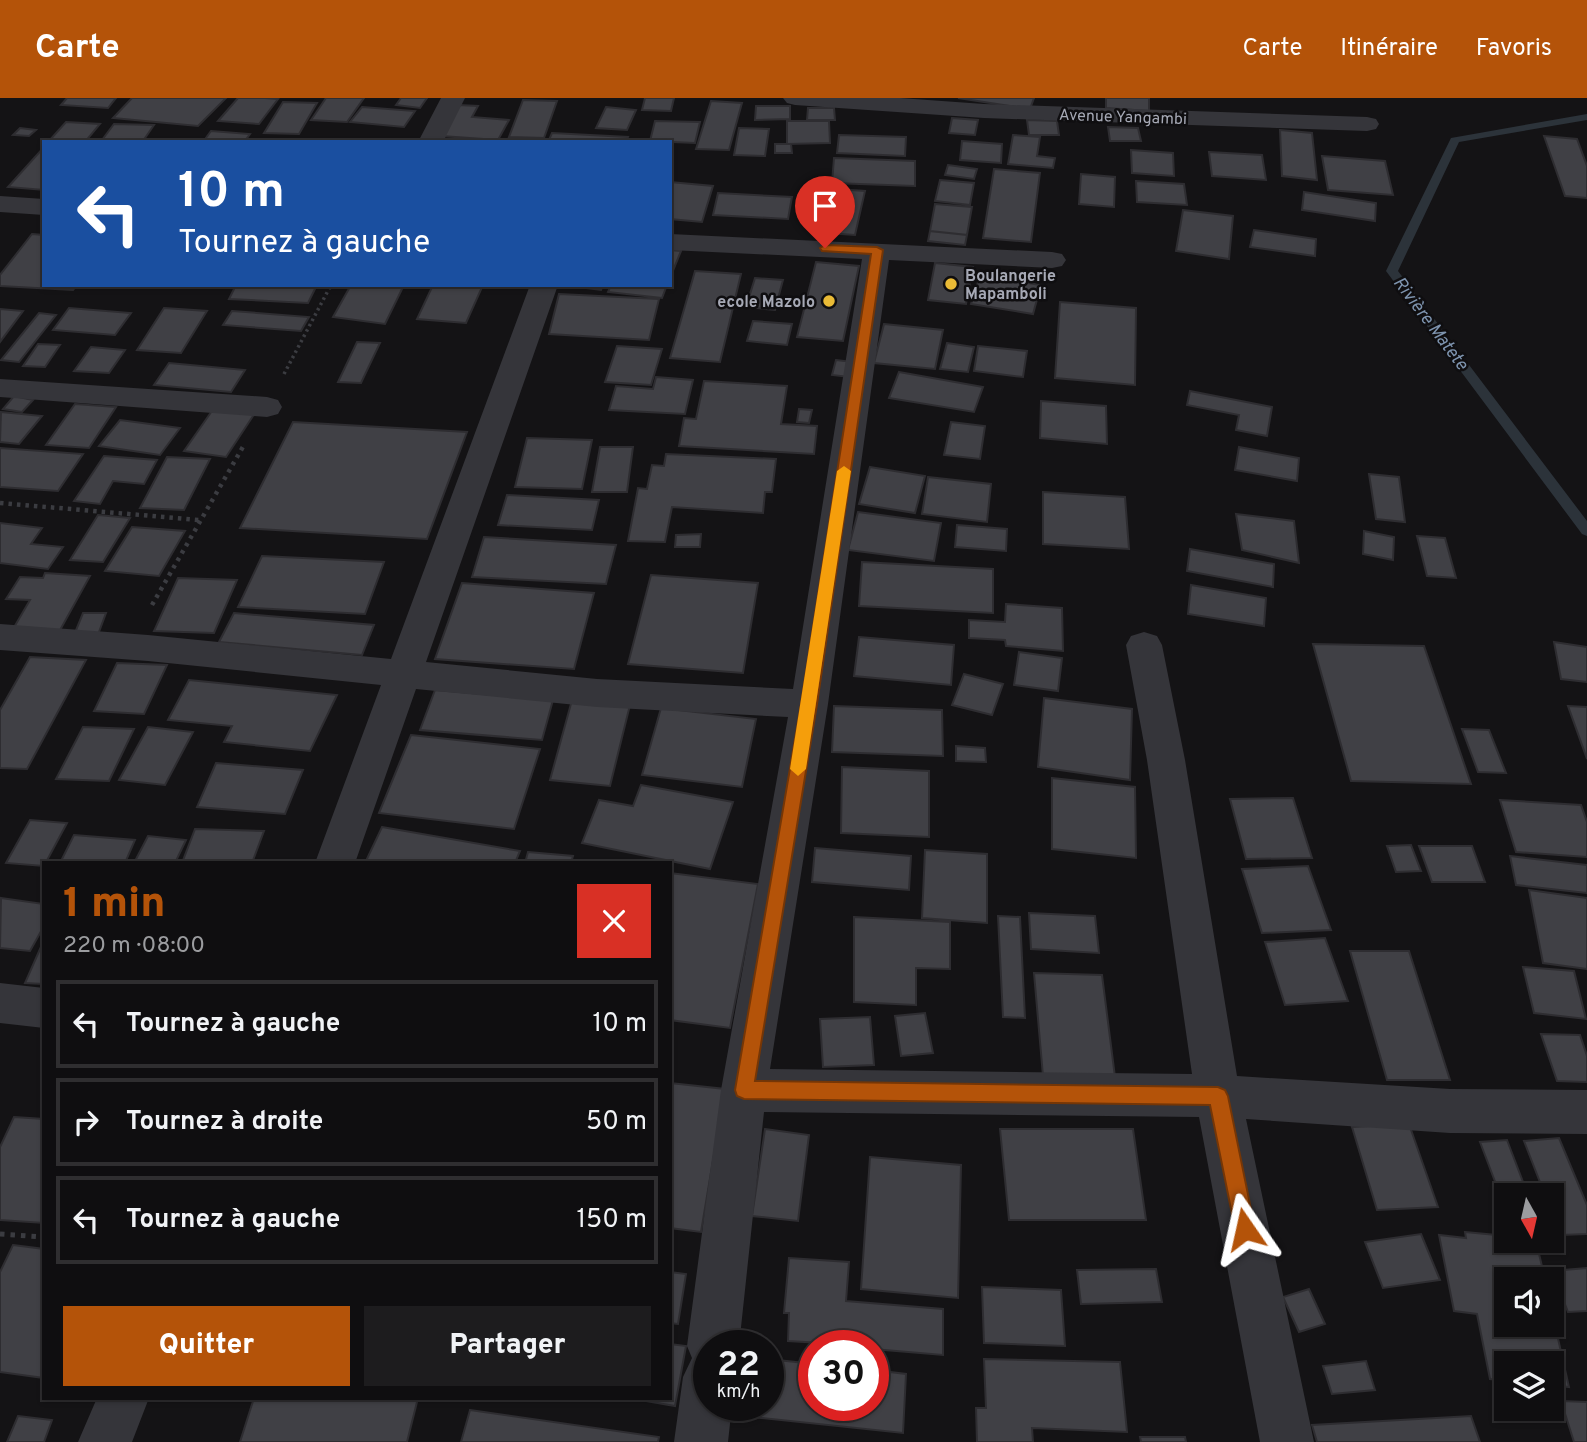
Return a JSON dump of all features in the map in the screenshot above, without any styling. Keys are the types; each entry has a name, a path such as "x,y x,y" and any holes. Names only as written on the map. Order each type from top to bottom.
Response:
{"street":[{"path":"431,140 453,98"},
{"name":"Avenue Yangambi","path":"795,98 984,111 1090,106 1367,124"},
{"path":"0,204 42,207"},
{"path":"672,242 1052,260"},
{"path":"715,1330 744,1090 809,704 877,250"},
{"path":"336,861 543,287"},
{"path":"0,388 267,407"},
{"path":"0,637 597,693 809,704"},
{"path":"1144,645 1167,760 1218,1096 1287,1442"},
{"path":"0,1003 42,1008"},
{"path":"744,1090 1218,1096 1450,1111 1587,1112"},
{"path":"105,1442 122,1400"},
{"path":"701,1442 704,1421"}],"path":[{"path":"148,649 144,620 199,520 267,407 330,287"},
{"path":"0,503 199,520"},
{"path":"0,1234 42,1237"}],"building":[{"path":"67,98 116,98 108,108 61,105"},
{"path":"132,98 226,98 198,126 113,118"},
{"path":"238,98 278,99 259,124 218,121"},
{"path":"326,98 364,98 347,122 311,120"},
{"path":"401,98 427,98 420,108 396,105"},
{"path":"645,98 674,98 671,111 642,110"},
{"path":"958,98 1034,98 1030,109"},
{"path":"1106,98 1149,98 1149,111 1106,108"},
{"path":"523,100 557,101 544,138 509,137"},
{"path":"711,101 742,103 729,150 696,149"},
{"path":"283,102 317,103 299,134 264,133"},
{"path":"458,105 478,106 472,117 509,120 498,140 441,136"},
{"path":"756,106 790,106 790,119 755,120"},
{"path":"362,107 415,111 404,127 350,122"},
{"path":"606,107 636,110 627,130 596,128"},
{"path":"808,108 834,108 835,120 807,120"},
{"path":"952,118 978,120 975,135 949,133"},
{"path":"1027,120 1057,121 1059,135 1029,135"},
{"path":"655,121 700,122 695,143 650,140"},
{"path":"787,121 829,121 830,143 787,144"},
{"path":"66,122 100,124 87,140 50,140"},
{"path":"114,124 154,125 144,140 102,140"},
{"path":"1108,127 1138,128 1141,141 1110,141"},
{"path":"20,128 36,130 29,136 13,135"},
{"path":"739,128 769,129 765,156 734,155"},
{"path":"1280,130 1312,133 1317,180 1282,176"},
{"path":"211,131 250,134 246,140 204,140"},
{"path":"552,133 628,137 627,140 549,140"},
{"path":"839,135 906,137 905,156 837,153"},
{"path":"1013,135 1040,137 1037,156 1055,158 1053,168 1008,164"},
{"path":"1544,136 1577,139 1587,166 1587,198 1565,196"},
{"path":"962,141 1002,144 1001,163 960,160"},
{"path":"775,144 791,144 792,153 775,153"},
{"path":"42,149 42,190 8,187"},
{"path":"1131,150 1173,153 1174,176 1132,173"},
{"path":"1209,152 1262,155 1266,180 1212,176"},
{"path":"1322,156 1385,161 1393,195 1328,190"},
{"path":"834,158 915,161 915,186 832,183"},
{"path":"948,165 977,169 974,179 945,175"},
{"path":"994,169 1040,173 1031,242 983,238"},
{"path":"1081,174 1115,177 1114,207 1079,204"},
{"path":"940,180 974,183 970,205 935,201"},
{"path":"1136,181 1184,184 1187,205 1137,202"},
{"path":"672,182 713,186 702,222 672,219"},
{"path":"823,188 865,191 855,235 812,232"},
{"path":"1304,192 1376,203 1375,221 1302,210"},
{"path":"718,193 792,197 788,219 713,215"},
{"path":"935,204 972,207 967,235 930,231"},
{"path":"1183,210 1233,216 1229,259 1176,251"},
{"path":"1254,230 1316,239 1315,256 1250,247"},
{"path":"930,231 967,235 965,245 928,241"},
{"path":"32,234 42,235 42,287 75,287 73,290 0,286 0,275"},
{"path":"672,250 681,251 672,273"},
{"name":"ecole Mazolo","path":"816,262 859,266 843,341 797,337"},
{"name":"Boulangerie Mapamboli","path":"935,263 973,267 966,304 928,300"},
{"path":"695,271 741,274 720,362 670,358"},
{"path":"980,276 1041,285 1033,314 971,304"},
{"path":"755,278 783,280 775,310 746,307"},
{"path":"235,287 316,287 308,303 229,299"},
{"path":"350,287 403,287 385,324 333,317"},
{"path":"432,287 482,287 466,323 417,319"},
{"path":"578,287 602,287 601,290"},
{"path":"610,287 666,287 662,298 608,292"},
{"path":"559,294 659,299 649,340 549,334"},
{"path":"1060,302 1136,308 1135,385 1055,378"},
{"path":"69,308 131,313 115,335 53,330"},
{"path":"164,308 207,311 181,353 137,350"},
{"path":"0,309 23,311 0,342"},
{"path":"232,311 309,317 301,331 223,325"},
{"path":"39,313 56,315 19,362 1,360"},
{"path":"753,321 792,324 787,345 747,341"},
{"path":"884,324 943,330 935,369 874,363"},
{"path":"357,342 380,343 361,383 338,382"},
{"path":"947,343 974,347 968,372 940,369"},
{"path":"38,344 60,345 45,367 23,366"},
{"path":"617,346 662,349 651,385 605,382"},
{"path":"978,346 1027,351 1023,377 974,371"},
{"path":"91,347 125,350 109,373 74,371"},
{"path":"836,360 853,362 849,377 832,375"},
{"path":"169,363 245,370 231,392 154,385"},
{"path":"899,372 983,387 974,412 889,398"},
{"path":"656,377 693,380 685,414 609,410 616,386 653,389"},
{"path":"704,381 787,386 781,424 817,426 814,454 679,446 684,418 696,419"},
{"path":"1190,391 1272,407 1267,436 1236,430 1239,415 1187,405"},
{"path":"14,396 33,400 22,412 3,409"},
{"path":"1041,401 1106,406 1107,444 1040,438"},
{"path":"75,404 116,407 89,448 46,445"},
{"path":"214,408 255,413 226,457 184,451"},
{"path":"799,409 812,410 809,423 797,422"},
{"path":"1,412 42,416 19,444 0,442"},
{"path":"120,420 180,428 160,455 99,446"},
{"path":"293,422 467,432 427,539 240,528"},
{"path":"951,422 985,426 980,459 944,455"},
{"path":"527,438 592,440 582,489 515,487"},
{"path":"600,447 633,447 627,492 592,492"},
{"path":"1239,447 1299,458 1297,481 1235,470"},
{"path":"0,448 83,454 58,491 0,487"},
{"path":"666,454 776,459 772,492 765,492 763,513 672,507 665,542 628,541 638,488 647,489 652,465 664,466"},
{"path":"104,456 157,460 144,484 113,481 100,504 74,501"},
{"path":"167,457 210,459 184,510 140,508"},
{"path":"870,467 925,476 915,513 859,504"},
{"path":"1369,474 1399,477 1405,522 1376,519"},
{"path":"928,477 991,484 987,522 922,514"},
{"path":"1043,492 1125,497 1129,549 1043,544"},
{"path":"507,495 599,500 592,530 498,525"},
{"path":"858,512 941,523 934,561 848,550"},
{"path":"1236,514 1294,521 1299,563 1242,550"},
{"path":"98,515 130,518 103,562 70,560"},
{"path":"0,523 42,528 31,544 63,547 48,569 0,563"},
{"path":"957,525 1007,529 1006,551 955,547"},
{"path":"132,527 185,531 159,576 105,571"},
{"path":"1364,531 1394,537 1393,560 1363,554"},
{"path":"701,534 700,547 675,547 676,535"},
{"path":"1417,536 1445,538 1456,578 1427,576"},
{"path":"484,537 616,545 606,584 472,577"},
{"path":"1190,549 1274,564 1273,587 1187,571"},
{"path":"262,556 384,562 365,614 238,607"},
{"path":"862,562 993,569 993,613 859,606"},
{"path":"45,573 90,576 59,632 13,629 30,600 6,599 20,577 43,578"},
{"path":"651,575 758,583 743,673 628,664"},
{"path":"178,578 237,580 214,633 154,631"},
{"path":"462,583 594,593 574,669 435,659"},
{"path":"1191,585 1266,598 1264,626 1188,614"},
{"path":"1006,604 1062,608 1063,651 1006,646 1005,640 969,638 969,620 1005,622"},
{"path":"83,613 106,613 96,640 72,640"},
{"path":"234,613 374,625 362,655 219,642"},
{"path":"859,637 954,645 951,685 854,676"},
{"path":"1554,642 1587,647 1587,682 1561,679"},
{"path":"1313,644 1424,646 1471,784 1351,781"},
{"path":"1019,652 1062,658 1058,691 1014,685"},
{"path":"30,657 86,660 27,769 0,768 0,710"},
{"path":"117,663 167,665 144,714 94,711"},
{"path":"964,674 1003,684 992,715 952,705"},
{"path":"189,680 337,695 310,751 224,742 232,726 168,720"},
{"path":"435,690 553,700 542,740 420,730"},
{"path":"1044,698 1132,709 1130,780 1038,767"},
{"path":"572,700 630,705 610,786 550,780"},
{"path":"834,706 942,710 943,756 832,752"},
{"path":"1568,706 1587,707 1587,759"},
{"path":"661,708 756,719 742,787 642,775"},
{"path":"83,727 134,729 109,781 56,779"},
{"path":"148,727 193,732 165,785 119,780"},
{"path":"1462,729 1489,730 1506,773 1478,772"},
{"path":"411,735 540,749 514,829 379,813"},
{"path":"956,746 985,748 986,762 956,761"},
{"path":"216,763 303,770 285,814 197,807"},
{"path":"842,767 929,771 929,837 841,833"},
{"path":"1052,778 1135,787 1136,858 1052,849"},
{"path":"641,785 733,802 710,869 582,843 599,800 633,806"},
{"path":"1293,798 1312,858 1246,859 1230,799"},
{"path":"1500,800 1581,805 1587,822 1587,857 1516,852"},
{"path":"30,820 67,823 47,861 42,861 42,866 6,863"},
{"path":"382,827 520,851 516,861 366,861"},
{"path":"195,829 264,831 253,861 183,861"},
{"path":"74,835 135,840 126,861 61,861"},
{"path":"148,836 186,840 176,861 135,861"},
{"path":"1411,845 1421,871 1396,872 1387,846"},
{"path":"1419,846 1472,846 1485,882 1432,882"},
{"path":"815,848 911,856 909,890 812,882"},
{"path":"925,850 987,854 987,923 922,918"},
{"path":"528,852 573,856 572,861 526,861"},
{"path":"1510,856 1587,865 1587,893 1516,885"},
{"path":"1308,866 1331,930 1262,933 1242,869"},
{"path":"672,873 758,884 730,1028 672,1020"},
{"path":"1529,890 1587,898 1587,969 1543,963"},
{"path":"1,898 42,904 42,930 30,951 0,948"},
{"path":"1029,913 1095,916 1099,953 1031,949"},
{"path":"998,916 1020,917 1025,1018 1003,1017"},
{"path":"854,917 950,922 950,969 916,968 916,1005 854,1002"},
{"path":"1325,938 1348,1001 1285,1005 1265,942"},
{"path":"42,945 42,984 25,983"},
{"path":"1350,951 1409,951 1450,1080 1387,1080"},
{"path":"1523,967 1574,971 1586,1019 1534,1013"},
{"path":"1034,973 1102,975 1115,1077 1043,1076"},
{"path":"925,1013 933,1053 901,1056 895,1016"},
{"path":"870,1017 874,1065 823,1067 820,1019"},
{"path":"1541,1034 1580,1035 1587,1056 1587,1082 1557,1081"},
{"path":"672,1083 725,1089 701,1232 672,1228"},
{"path":"14,1117 42,1119 42,1223 0,1220 0,1147"},
{"path":"1409,1124 1438,1207 1377,1210 1352,1127"},
{"path":"765,1129 809,1135 798,1221 752,1216"},
{"path":"1000,1129 1133,1129 1146,1220 1009,1220"},
{"path":"1559,1138 1587,1205 1587,1234 1564,1235 1564,1183 1540,1183 1524,1141"},
{"path":"1507,1140 1523,1183 1496,1183 1480,1142"},
{"path":"870,1157 961,1165 958,1298 861,1289"},
{"path":"1465,1232 1494,1235 1494,1253 1539,1253 1542,1267 1494,1267 1494,1337 1558,1337 1561,1351 1494,1351 1494,1379 1490,1379 1477,1314 1454,1311 1439,1235 1466,1238"},
{"path":"1421,1234 1440,1280 1383,1288 1365,1242"},
{"path":"13,1245 42,1249 42,1378 0,1372 0,1272"},
{"path":"789,1258 849,1262 846,1301 943,1309 943,1355 889,1350 889,1330 798,1330 798,1342 788,1341 789,1313 784,1313"},
{"path":"1587,1268 1587,1311 1568,1312 1564,1302 1564,1270"},
{"path":"1156,1269 1162,1302 1081,1304 1077,1270"},
{"path":"672,1272 686,1274 678,1324 672,1323"},
{"path":"982,1287 1061,1290 1065,1346 984,1343"},
{"path":"1309,1289 1325,1324 1299,1332 1283,1297"},
{"path":"672,1344 686,1346 675,1406 640,1400 672,1400"},
{"path":"984,1359 1120,1362 1127,1432 1032,1428 1033,1442 977,1442 976,1408 986,1408"},
{"path":"784,1361 798,1362 798,1421 889,1421 889,1372 906,1374 903,1433 784,1420"},
{"path":"1366,1361 1375,1390 1332,1394 1323,1366"},
{"path":"1564,1365 1569,1387 1564,1386"},
{"path":"253,1400 418,1400 407,1442 240,1442"},
{"path":"1564,1401 1587,1402 1587,1442 1574,1442 1564,1410"},
{"path":"470,1410 659,1437 658,1442 461,1442"},
{"path":"18,1416 52,1420 44,1442 7,1442"},
{"path":"1471,1416 1480,1442 1317,1442 1312,1425"},
{"path":"1140,1437 1185,1437 1186,1442 1141,1442"}],"waterway":[{"name":"Rivière Matete","path":"1587,117 1455,140 1392,271 1587,531"}],"slow traffic":[{"path":"798,769 844,471"}],"place":[{"name":"Boulangerie Mapamboli","path":"951,284"},
{"name":"ecole Mazolo","path":"829,301"}],"route":[{"path":"825,248 877,250 809,704 744,1090 1218,1096 1245,1229"}]}
